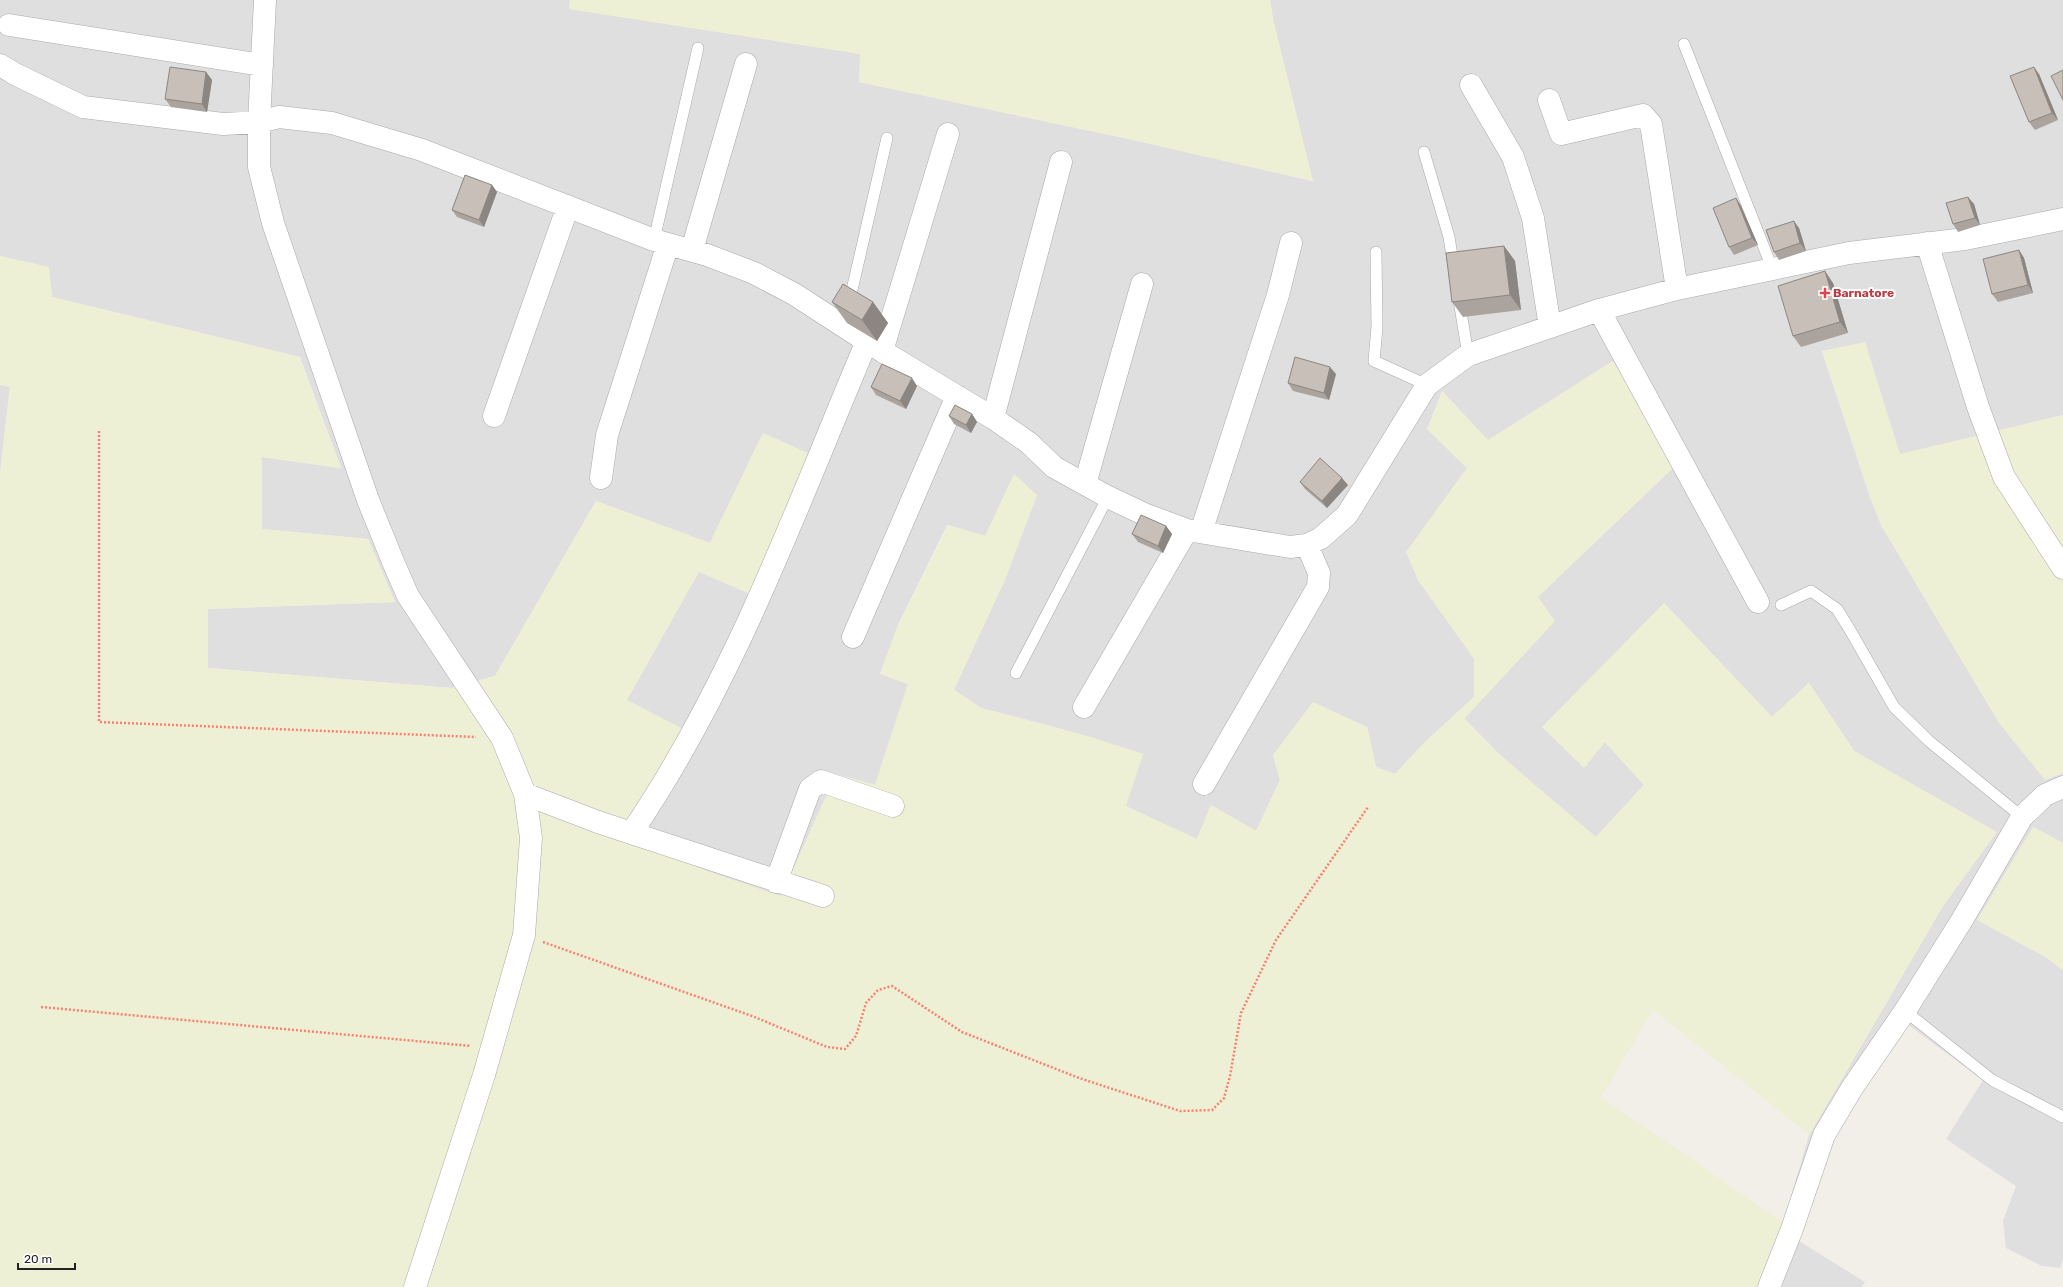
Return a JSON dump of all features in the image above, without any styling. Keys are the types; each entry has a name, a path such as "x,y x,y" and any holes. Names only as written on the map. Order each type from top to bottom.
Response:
{"street":[{"path":"265,0 259,122 259,167 273,224 368,500 408,596 502,738 525,794 531,838 524,935 492,1048 414,1287"},
{"path":"9,25 262,65"},
{"path":"692,250 746,64"},
{"path":"0,65 15,74 83,107 223,124 259,122 279,117 293,117 332,123 422,150 661,242 692,250 754,273 845,318 875,346 993,418 1029,443 1054,467 1108,497 1144,514 1194,531 1290,547 1307,545 1321,538 1347,515 1427,385 1468,355 1599,310 1677,289 1849,253 1965,239 2063,220"},
{"path":"1471,85 1513,157 1533,218 1550,327"},
{"path":"1549,100 1561,134 1643,115 1651,124 1677,289"},
{"path":"632,832 666,780 714,693 793,525 820,452 875,346 948,134"},
{"path":"993,418 1061,162"},
{"path":"494,416 568,206"},
{"path":"601,478 607,435 661,242"},
{"path":"1084,707 1194,531 1278,295 1291,243"},
{"path":"1927,243 1978,407 2004,477 2063,568"},
{"path":"1085,484 1142,284"},
{"path":"1599,310 1758,602"},
{"path":"853,637 957,396"},
{"path":"1204,784 1318,587 1319,574 1307,545"},
{"path":"776,882 810,789 821,781 893,806"},
{"path":"1769,1287 1792,1228 1824,1135 1852,1088 1905,1011 1962,920 2022,817 2045,795 2063,787"},
{"path":"525,794 598,822 632,832 776,882 823,896"}],"lane":[{"path":"1684,44 1772,268"},
{"path":"661,242 698,48"},
{"path":"845,318 887,138"},
{"path":"1424,152 1449,237 1455,276"},
{"path":"1376,252 1377,327 1374,361 1427,385"},
{"path":"1458,292 1468,355"},
{"path":"1016,673 1108,497"},
{"path":"1781,605 1811,591 1837,609 1894,707 1929,741 2022,817"},
{"path":"1905,1011 1992,1080 2063,1117"}],"path":[{"path":"99,431 99,722 502,738"},
{"path":"524,935 752,1016 827,1047 845,1048 856,1036 866,1003 878,990 892,986 962,1032 1079,1078 1180,1111 1212,1110 1224,1098 1230,1076 1241,1013 1276,940 1368,807"},
{"path":"41,1007 492,1048"}],"shaded area":[{"path":"0,0 570,0 570,9 861,54 859,82 1129,139 1312,181 1273,19 1270,0 2063,0 2063,415 1899,455 1865,343 1822,351 1870,497 1882,527 2045,779 2063,773 2063,843 2033,827 2047,958 2063,970 2063,1259 2060,1268 2042,1266 2006,1248 2003,1221 2016,1186 1946,1139 1983,1080 1907,1024 1835,1129 1794,1238 1865,1282 1862,1287 1758,1287 1776,1248 1809,1135 1943,906 1996,832 1854,751 1809,683 1772,717 1664,603 1605,742 1644,785 1595,838 1499,754 1464,718 1496,684 1537,597 1674,467 1613,361 1488,441 1443,392 1427,429 1467,468 1407,552 1418,580 1475,659 1474,697 1425,742 1395,774 1376,767 1367,727 1273,755 1280,780 1256,831 1211,805 1197,839 1125,806 1143,754 1062,729 981,708 953,689 1004,582 1037,495 985,536 947,525 898,625 880,674 908,684 875,785 836,774 781,897 709,872 621,833 626,700 699,571 752,595 763,433 710,543 596,501 495,676 452,688 208,668 208,609 395,602 368,539 262,529 262,457 341,468 300,357 52,297 48,267 0,256"},
{"path":"0,385 10,386 0,474"}],"green space":[{"path":"570,0 1270,0 1273,19 1313,181 1129,139 859,82 860,54 569,9"},
{"path":"0,256 49,267 52,297 299,357 341,468 262,457 262,529 368,539 395,602 208,609 208,668 452,688 495,676 596,501 710,543 763,433 808,453 753,595 699,572 627,700 685,730 621,833 709,872 781,896 836,774 875,785 908,684 880,674 898,625 948,525 985,536 1014,474 1037,495 1004,582 954,690 981,708 1094,738 1143,754 1126,806 1197,839 1211,805 1256,831 1280,780 1273,755 1313,702 1367,727 1376,767 1395,774 1425,742 1474,697 1474,659 1418,580 1406,552 1467,468 1427,429 1442,391 1488,440 1613,361 1674,467 1538,597 1555,621 1464,719 1499,754 1596,837 1644,785 1605,742 1584,768 1542,727 1664,603 1772,717 1809,683 1854,751 1997,832 1943,906 1809,1135 1653,1010 1601,1097 1783,1222 1776,1248 1758,1287 0,1287 0,474 10,387 0,385"},
{"path":"1865,342 1900,454 2063,415 2063,773 2045,780 1999,723 1882,527 1870,497 1822,351"},
{"path":"2033,827 2063,843 2063,970 2047,958 1977,920"}],"building":[{"path":"170,67 206,72 202,104 165,99"},
{"path":"2034,67 2052,113 2029,122 2010,76"},
{"path":"2063,70 2063,100 2051,76"},
{"path":"465,175 492,185 479,220 452,210"},
{"path":"1968,197 1975,218 1953,224 1946,203"},
{"path":"1736,198 1752,238 1729,247 1713,208"},
{"path":"1794,221 1800,243 1774,252 1766,230"},
{"path":"1504,246 1510,295 1452,302 1446,253"},
{"path":"2019,250 2028,285 1992,294 1983,259"},
{"path":"1825,271 1840,322 1793,336 1778,286"},
{"path":"843,284 873,302 862,320 832,302"},
{"path":"1295,357 1330,367 1324,393 1288,383"},
{"path":"882,364 912,378 900,401 871,387"},
{"path":"955,405 972,414 966,425 949,416"},
{"path":"1320,458 1342,478 1322,501 1300,482"},
{"path":"1141,515 1166,526 1158,546 1132,534"}],"place":[{"name":"Barnatore","path":"1825,293"}]}
